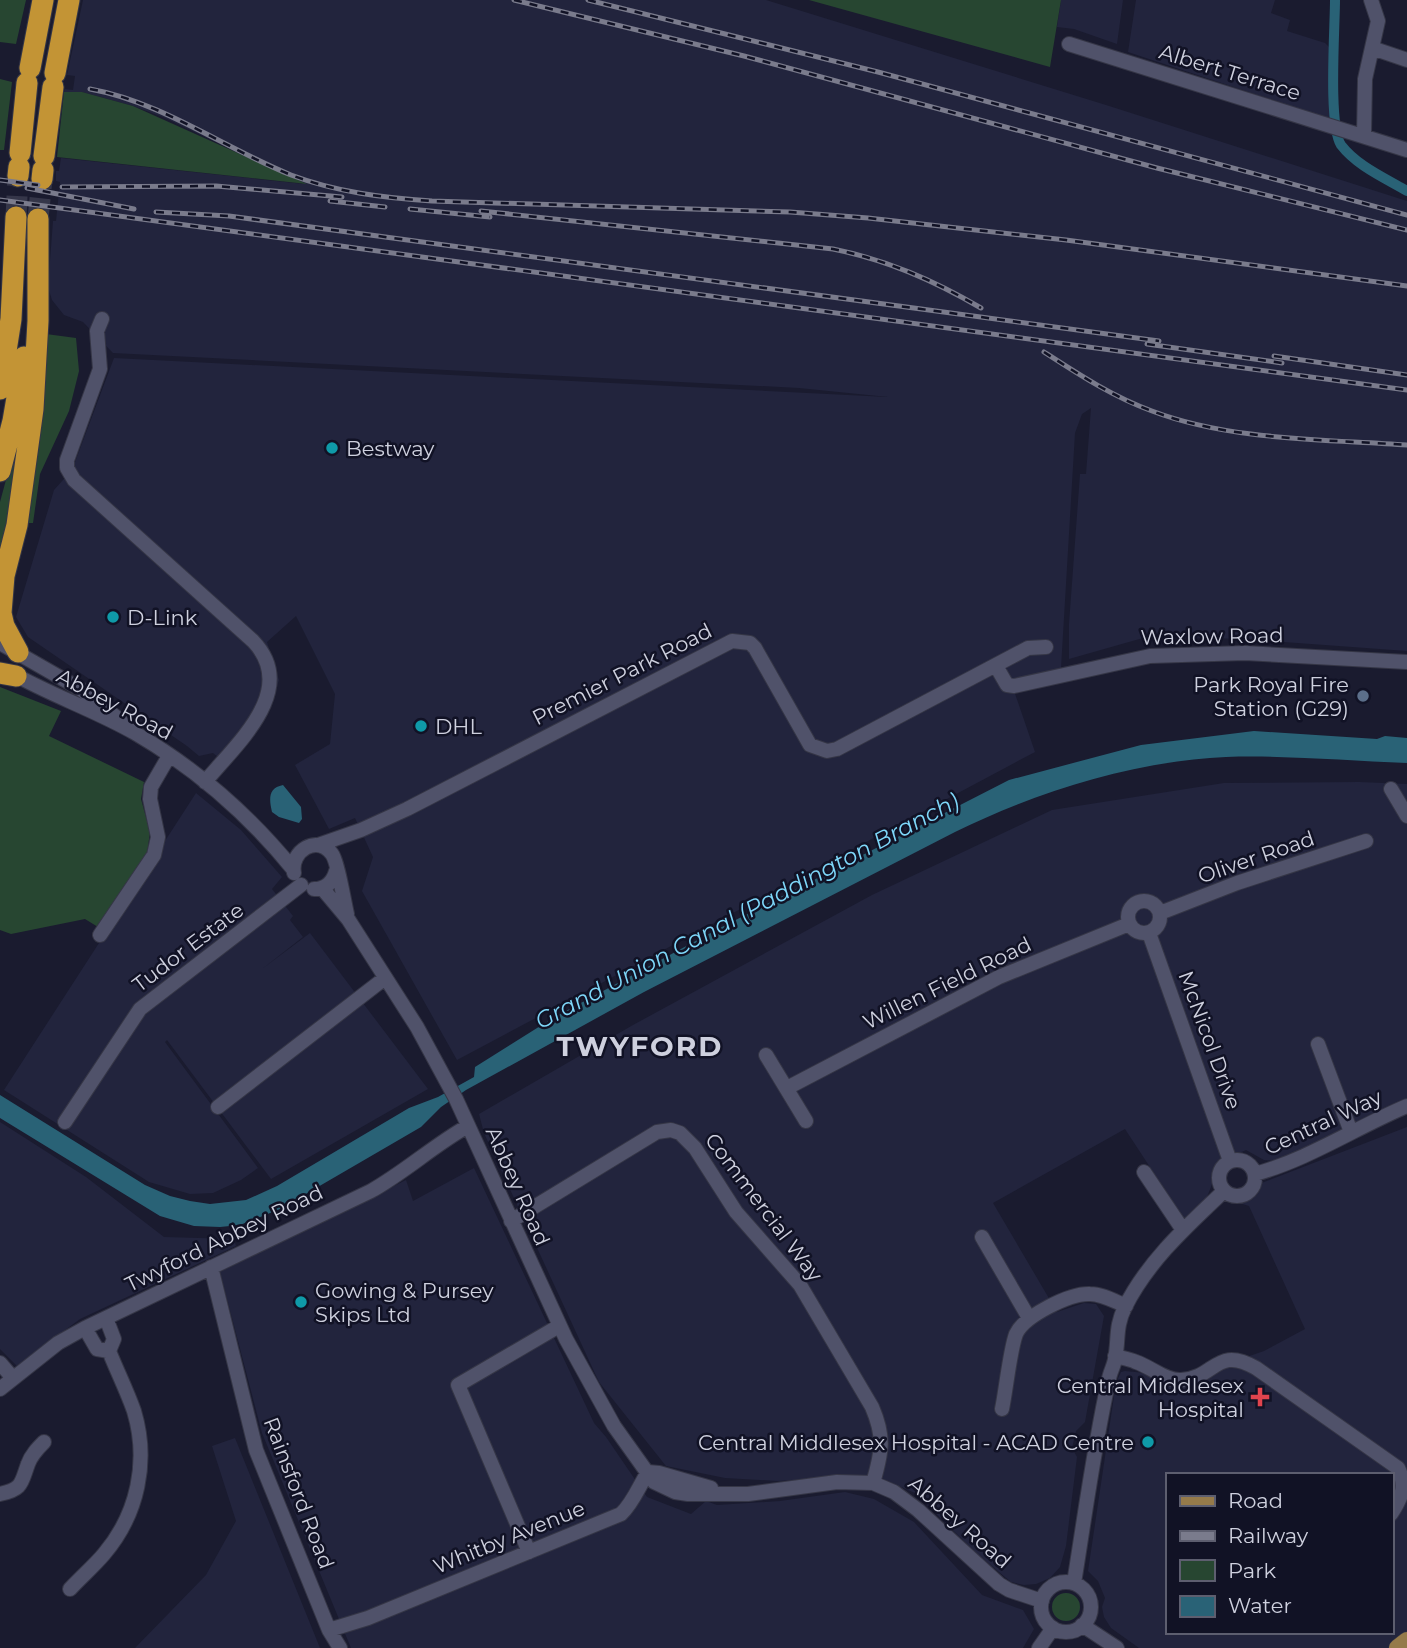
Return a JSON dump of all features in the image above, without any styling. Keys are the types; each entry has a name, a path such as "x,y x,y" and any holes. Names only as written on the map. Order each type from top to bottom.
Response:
{"highway":[{"path":"19,165 33,44 41,0"},
{"path":"43,168 54,80 69,0"},
{"path":"0,305 16,216 11,319 0,389"},
{"path":"0,471 21,375 38,219 38,321 33,409 17,526 2,582 1,618 9,647"}],"main road":[{"path":"1398,1648 1407,1641"}],"street":[{"path":"1371,0 1378,21 1365,79 1371,138"},
{"name":"Albert Terrace","path":"1069,44 1407,150"},
{"path":"1372,48 1407,60"},
{"path":"102,319 97,331 100,369 67,460 67,468 74,480 253,641 267,658 271,684 262,712 205,782"},
{"name":"Premier Park Road","path":"311,846 361,830 430,797 732,641 750,643 755,648 810,745 827,751 837,749 1028,648 1046,648"},
{"name":"Abbey Road","path":"9,647 82,690 135,734 205,782 269,839 293,869"},
{"name":"Waxlow Road","path":"996,666 1007,685 1014,686 1150,656 1245,653 1407,662"},
{"name":"Abbey Road","path":"5,672 135,734"},
{"path":"100,935 155,855 158,837 150,787 169,756"},
{"path":"1391,789 1407,816"},
{"name":"Premier Park Road","path":"336,868 342,849 361,830"},
{"name":"Abbey Road","path":"269,839 311,846"},
{"name":"Oliver Road","path":"1160,913 1237,883 1366,841"},
{"path":"311,846 330,852 336,868 330,883 322,888 302,885 296,879 293,869 295,858 311,846"},
{"name":"Abbey Road","path":"336,868 348,919"},
{"name":"Tudor Estate","path":"65,1122 140,1010 302,885"},
{"name":"Abbey Road","path":"322,888 348,919 417,1027 449,1084 559,1326 614,1426 654,1482 675,1492 688,1494 772,1492 837,1482 873,1483 894,1492 918,1510 999,1584 1042,1601"},
{"path":"1139,901 1154,904 1160,913 1157,927 1149,933 1139,933 1129,923 1128,913 1139,901"},
{"name":"Willen Field Road","path":"787,1088 999,977 1129,923"},
{"name":"McNicol Drive","path":"1149,933 1230,1161"},
{"path":"218,1107 385,978"},
{"path":"1318,1044 1351,1132"},
{"path":"766,1055 806,1121"},
{"name":"Central Way","path":"1255,1174 1301,1159 1407,1106"},
{"name":"Twyford Abbey Road","path":"0,1388 58,1343 371,1191 468,1126"},
{"name":"Commercial Way","path":"511,1221 657,1132 671,1130 680,1133 695,1148 736,1212 800,1285 872,1407 880,1424 883,1449 873,1483"},
{"path":"1230,1161 1246,1162 1255,1174 1255,1183 1248,1193 1234,1196 1224,1191 1220,1184 1220,1174 1230,1161"},
{"path":"1144,1172 1183,1230"},
{"path":"1074,1583 1097,1442 1115,1356 1116,1329 1126,1306 1151,1265 1224,1191"},
{"path":"982,1237 1029,1318"},
{"name":"Rainsford Road","path":"211,1267 256,1450 329,1630 341,1648"},
{"path":"1002,1409 1016,1333 1029,1318 1074,1295 1087,1293 1098,1294 1126,1306"},
{"path":"70,1589 104,1554 122,1530 134,1502 141,1471 134,1412 109,1351 114,1339 106,1318"},
{"path":"529,1552 458,1385 559,1326"},
{"path":"85,1328 97,1349 109,1351"},
{"path":"1115,1356 1138,1362 1164,1376 1180,1380 1196,1377 1228,1359 1242,1360 1398,1468 1404,1482 1404,1493 1393,1511"},
{"path":"0,1363 12,1377"},
{"path":"0,1494 12,1491 23,1482 34,1452 44,1441"},
{"name":"Whitby Avenue","path":"329,1630 368,1618 621,1514 628,1507 648,1472"},
{"path":"1074,1583 1083,1589 1090,1600 1090,1614 1082,1625 1073,1630 1053,1628 1043,1616 1042,1601 1054,1585 1074,1583"},
{"name":"Whitby Avenue","path":"346,1648 351,1632 368,1618"},
{"path":"1082,1625 1117,1648"},
{"path":"1040,1648 1053,1628"}],"shaded area":[{"path":"83,0 766,0 1407,201 1407,651 1241,639 1150,636 1069,659 1080,474 1086,474 1091,408 1082,414 1075,433 1061,668 1011,682 1035,752 457,1060 362,891 373,857 355,818 329,829 295,765 330,744 335,694 296,616 267,642 279,680 268,713 228,765 213,753 199,756 28,637 16,617 54,490 72,470 114,358 888,397 799,388 113,353 83,322 64,315 52,300 48,287 53,221 56,221 60,182 56,181 56,171 59,171 61,158 304,184 163,117 82,92 64,92 65,89 73,90 75,76 67,75"},
{"path":"1061,0 1123,0 1117,44 1074,29 1057,27"},
{"path":"1136,0 1275,0 1271,13 1290,20 1287,31 1325,43 1329,47 1330,119 1128,52"},
{"path":"1224,783 1407,784 1407,1106 1284,1162 1264,1160 1246,1150 1221,1161 1207,1197 1184,1219 1125,1129 993,1203 1057,1312 1084,1303 1096,1304 1104,1316 1085,1422 1076,1431 1072,1448 1077,1457 1066,1546 1060,1567 1050,1578 1036,1584 1011,1582 976,1553 915,1493 873,1475 778,1481 725,1478 666,1466 599,1382 484,1133 479,1114 633,1025 872,895 1052,810"},
{"path":"196,793 241,830 282,877 272,889 293,916 290,920 303,937 262,969 310,933 428,1089 271,1179 167,1040 165,1042 258,1168 241,1180 213,1193 190,1194 149,1182 4,1090"},
{"path":"0,1122 86,1177 164,1237 234,1239 236,1246 80,1319 17,1366 0,1349"},
{"name":"Central Middlesex Hospital","path":"1407,1127 1407,1632 1391,1648 1139,1648 1111,1628 1104,1617 1102,1607 1105,1598 1098,1581 1088,1571 1116,1383 1121,1372 1155,1374 1188,1385 1226,1364 1264,1351 1305,1329 1249,1206 1223,1198"},
{"path":"474,1168 594,1423 647,1497 691,1514 706,1501 717,1505 780,1501 845,1492 874,1499 914,1522 982,1595 1023,1610 1034,1629 1023,1648 351,1648 262,1433 220,1272 406,1180 413,1201"},
{"path":"235,1438 320,1648 135,1648 206,1575 236,1521 212,1446"}],"green space":[{"path":"0,0 26,0 16,44 0,42"},
{"path":"809,0 1061,0 1050,67"},
{"path":"0,79 12,82 4,150 0,150"},
{"path":"64,92 82,92 133,106 307,184 57,157"},
{"path":"46,334 76,338 79,371 69,411 40,474 33,523 27,523"},
{"path":"20,428 24,428 0,564 0,502"},
{"path":"0,687 61,711 49,736 144,782 141,799 150,832 147,854 98,927 85,919 11,934 0,930"},
{"path":"1066,1593 1076,1597 1080,1607 1076,1617 1066,1621 1056,1617 1052,1607 1056,1597"}],"water":[{"path":"1254,731 1377,739 1385,736 1407,738 1407,763 1271,757 1191,760 1086,781 986,817 644,992 466,1090 441,1107 421,1127 280,1209 240,1225 194,1226 160,1216 0,1118 0,1095 145,1185 170,1196 210,1204 246,1200 277,1186 409,1108 438,1097 474,1077 475,1067 553,1018 716,930 1009,780 1141,745"},
{"path":"283,785 301,807 302,819 299,823 272,812 272,791"}],"waterway":[{"path":"1335,0 1333,98 1341,145 1363,165 1407,191"}],"tunnel":[{"path":"16,217 18,176"},
{"path":"38,219 42,179"}],"railway":[{"path":"514,0 744,56 1157,168 1407,230"},
{"path":"588,0 878,72 1407,215"},
{"path":"90,89 117,95 168,115 291,175 325,186 378,196 432,201 790,212 868,218 1066,240 1407,286"},
{"path":"0,180 38,185"},
{"path":"62,187 216,186 342,197"},
{"path":"27,188 134,209"},
{"path":"0,200 1407,390"},
{"path":"330,201 385,207"},
{"path":"410,209 490,217"},
{"path":"481,211 833,249 909,272 981,308"},
{"path":"156,212 229,216 1159,341"},
{"path":"1147,344 1282,363"},
{"path":"1044,352 1123,399 1182,421 1278,437 1407,445"},
{"path":"1274,356 1407,375"}],"place":[{"name":"Bestway","path":"332,448"},
{"name":"D-Link","path":"113,617"},
{"name":"Park Royal Fire Station (G29)","path":"1363,696"},
{"name":"DHL","path":"421,726"},
{"name":"Gowing & Pursey Skips Ltd","path":"301,1302"},
{"name":"Central Middlesex Hospital","path":"1260,1397"},
{"name":"Central Middlesex Hospital - ACAD Centre","path":"1148,1442"}],"district":[{"name":"TWYFORD","path":"640,1046"}],"water label":[{"name":"Grand Union Canal (Paddington Branch)","path":"747,911"}]}
